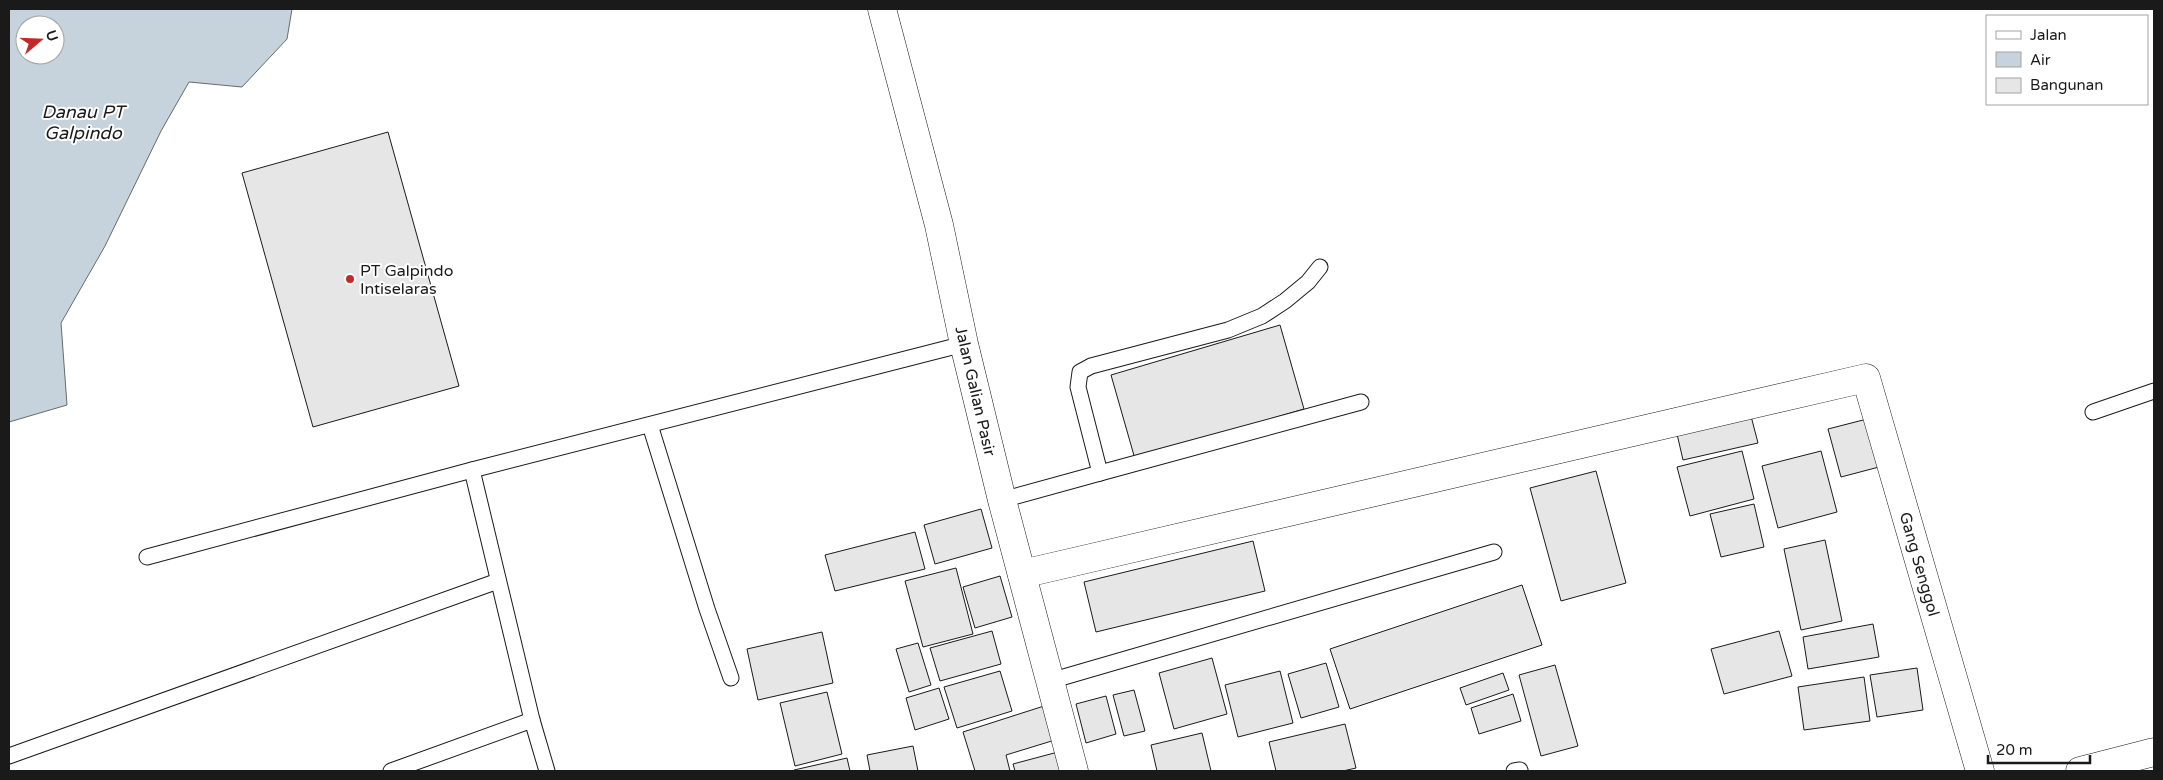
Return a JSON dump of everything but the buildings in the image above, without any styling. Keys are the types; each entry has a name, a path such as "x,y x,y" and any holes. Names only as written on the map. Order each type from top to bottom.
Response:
{"street":[{"name":"Jalan Galian Pasir","path":"882,9 939,225 964,344 1002,500 1074,771"},
{"name":"Gang Senggol","path":"1022,574 1866,378 1980,771"},
{"path":"2080,771 2154,752"}],"lane":[{"path":"1100,473 1078,387 1080,372 1091,366 1228,330 1262,316 1308,282 1320,267"},
{"path":"147,557 472,470 964,344"},
{"path":"2093,412 2154,391"},
{"path":"1002,500 1361,402"},
{"path":"650,425 707,609 731,678"},
{"path":"472,470 532,720 547,771"},
{"path":"1050,681 1494,552"},
{"path":"9,756 498,581"},
{"path":"391,771 532,720"}],"water":[{"name":"Danau PT Galpindo","path":"9,9 292,9 287,39 242,87 189,82 161,131 105,246 61,323 67,405 9,422"}],"place":[{"name":"PT Galpindo Intiselaras","path":"350,279"}]}
